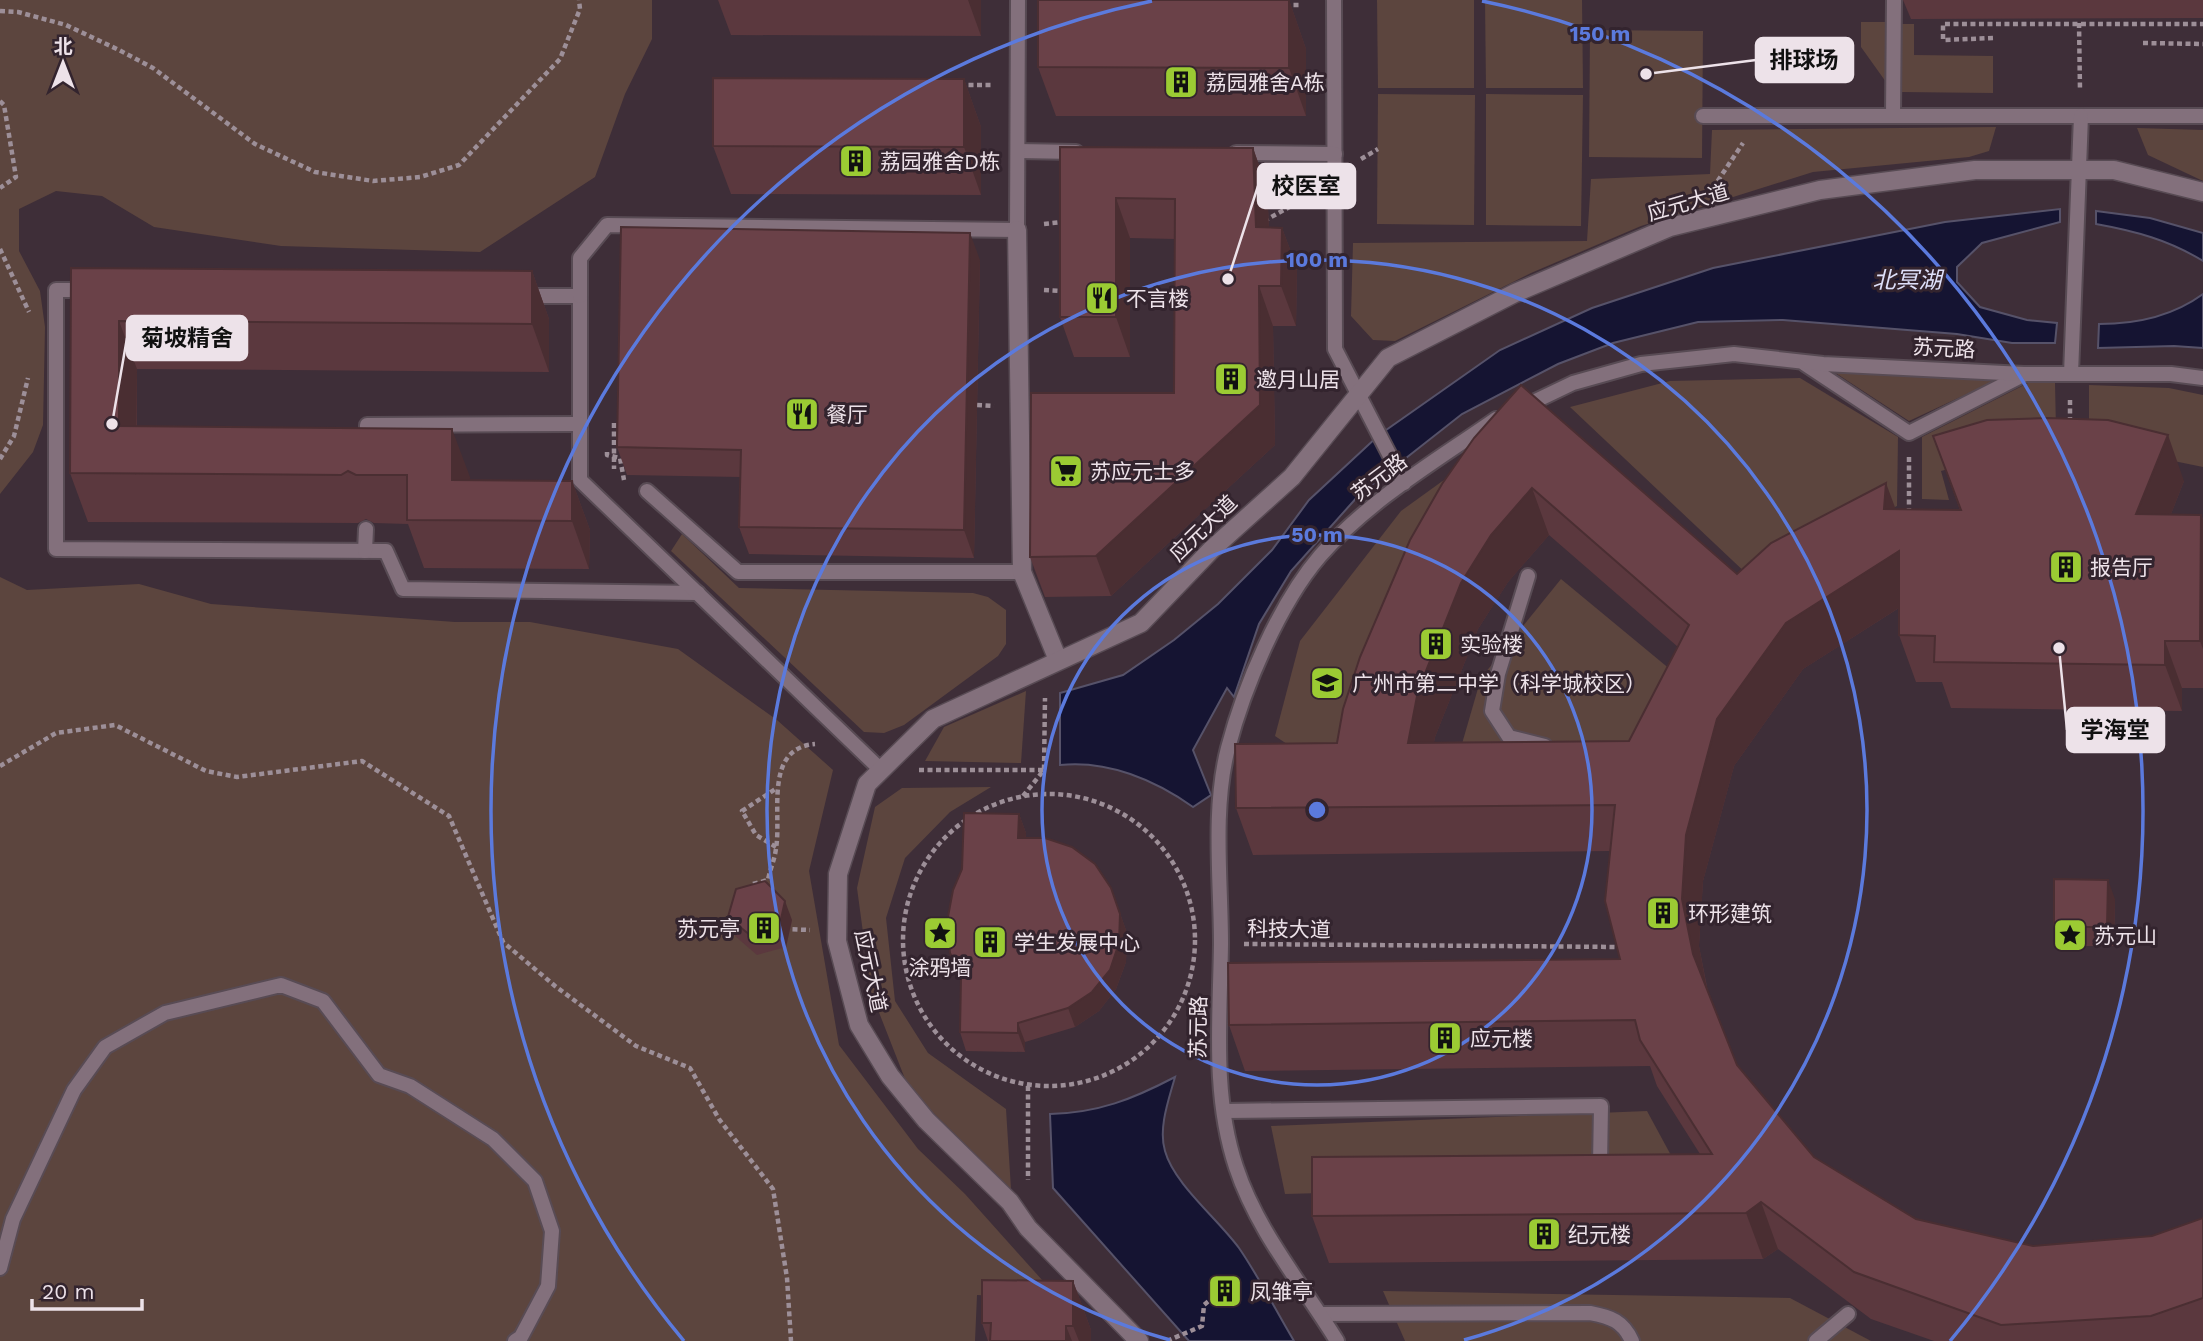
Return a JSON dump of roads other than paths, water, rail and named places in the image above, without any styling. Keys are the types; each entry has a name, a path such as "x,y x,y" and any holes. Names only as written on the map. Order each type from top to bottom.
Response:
{"street":[{"name":"应元大道","path":"1139,1341 1028,1228 1010,1202 926,1121 890,1076 859,1025 837,941 838,874 867,784 933,719 1141,623 1210,550 1292,477 1388,358 1516,293 1670,227 1820,190 1975,170 2114,170 2203,192"},
{"path":"1017,230 1022,572 1051,663"}],"lane":[{"path":"881,770 580,480 580,258 607,225 1017,230 1018,0"},
{"path":"1334,0 1335,349 1404,483"},
{"path":"1892,115 1894,0"},
{"path":"1703,116 2203,116"},
{"path":"2071,374 2081,116"},
{"path":"1018,151 1087,152"},
{"path":"1225,153 1335,154"},
{"path":"111,290 56,290 56,549 386,551 403,590 698,593"},
{"path":"511,295 580,296"},
{"name":"苏元路","path":"1337,1341 1262,1227 1235,1166 1218,1082 1221,796 1228,748 1252,679 1283,612 1319,557 1367,510 1404,483 1443,463 1497,419 1573,383 1641,364 1734,354 1801,362 2024,374 2171,374 2203,379"},
{"path":"1801,362 1909,433 2024,374"},
{"path":"367,456 367,425 580,424"},
{"path":"648,491 738,572 1022,572"},
{"path":"365,551 366,528"},
{"path":"1528,576 1498,674 1492,711 1509,737 1559,747"},
{"path":"0,1268 13,1219 74,1090 105,1047 165,1013 281,985 323,1001 379,1075 410,1086 493,1139 535,1181 552,1231 548,1286 521,1337 515,1341"},
{"path":"1225,1111 1601,1107 1600,1164 1628,1164"},
{"path":"1321,1314 1590,1312 1611,1317 1619,1322 1626,1327 1632,1341"},
{"path":"1816,1341 1848,1314"}],"water":[{"name":"北冥湖","path":"2060,209 2060,222 1982,243 1957,267 1957,282 1980,307 2027,320 2057,323 2055,343 2012,343 1957,334 1783,320 1698,322 1613,343 1558,364 1462,414 1359,495 1291,571 1259,624 1234,697 1227,688 1193,750 1211,795 1193,807 1163,788 1130,774 1096,766 1060,765 1060,693 1123,675 1174,640 1218,604 1272,550 1309,500 1379,435 1500,350 1592,308 1713,268 1945,222"},
{"path":"2096,211 2150,218 2203,233 2203,261 2151,237 2096,224"},
{"path":"2203,294 2203,348 2098,348 2099,324 2154,317 2179,308"},
{"path":"1175,1077 1163,1133 1165,1151 1170,1163 1187,1189 1239,1248 1294,1341 1189,1341 1053,1188 1050,1114 1100,1108"}],"place":[{"name":"排球场","path":"1646,74"},
{"name":"荔园雅舍A栋","path":"1181,82"},
{"name":"荔园雅舍D栋","path":"856,161"},
{"name":"校医室","path":"1228,279"},
{"name":"不言楼","path":"1102,298"},
{"name":"邀月山居","path":"1231,379"},
{"name":"餐厅","path":"802,414"},
{"name":"菊坡精舍","path":"112,424"},
{"name":"苏应元士多","path":"1066,471"},
{"name":"报告厅","path":"2066,567"},
{"name":"实验楼","path":"1436,644"},
{"name":"学海堂","path":"2059,648"},
{"name":"广州市第二中学（科学城校区）","path":"1327,683"},
{"name":"环形建筑","path":"1663,913"},
{"name":"苏元亭","path":"764,928"},
{"name":"涂鸦墙","path":"940,933"},
{"name":"苏元山","path":"2070,935"},
{"name":"学生发展中心","path":"990,942"},
{"name":"应元楼","path":"1445,1038"},
{"name":"纪元楼","path":"1544,1234"},
{"name":"凤雏亭","path":"1225,1291"}]}
